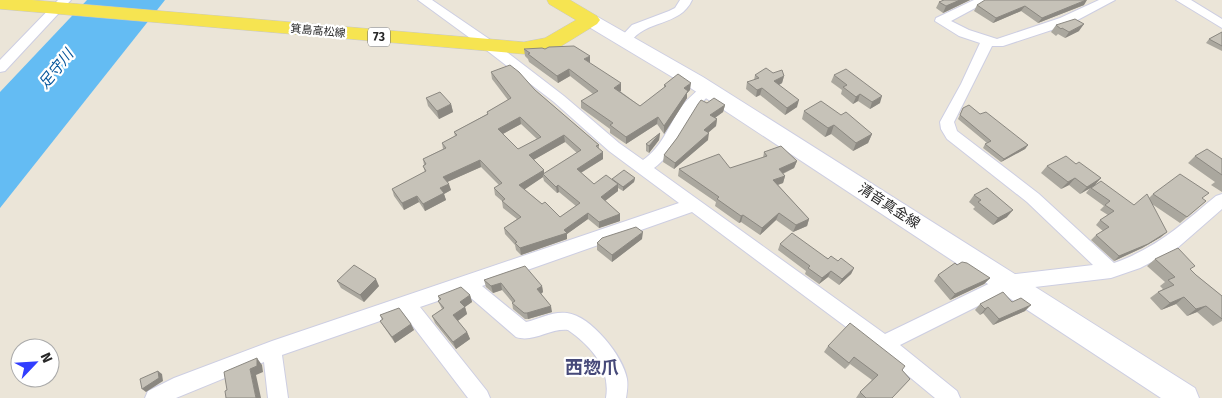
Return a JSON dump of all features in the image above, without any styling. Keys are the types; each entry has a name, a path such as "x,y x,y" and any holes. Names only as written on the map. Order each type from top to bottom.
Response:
{"main road":[{"path":"556,0 590,20"},
{"name":"箕島高松線","path":"0,3 62,6 524,48 540,46 560,38 590,20"},
{"name":"清音真金線","path":"590,20 707,90 1184,398"}],"street":[{"path":"424,0 490,46 559,99 614,147 884,344 950,398"},
{"path":"624,40 630,32 641,25 678,12 686,0"},
{"path":"984,0 941,21 964,33 998,44 1065,21 1109,0"},
{"path":"1182,0 1222,24"},
{"path":"0,68 62,6"},
{"path":"988,41 968,84 950,116 948,129 958,140 1033,198 1111,271"},
{"path":"643,168 656,159 668,144 686,111 707,90"},
{"path":"884,344 1007,283 1111,271 1134,263 1170,245 1222,200"},
{"path":"155,398 181,385 272,350 694,206"},
{"path":"466,283 523,331 565,321 572,322 581,328 605,353 612,364 618,385 616,398"},
{"path":"407,304 480,398"},
{"path":"272,350 278,398"}],"water":[{"name":"足守川","path":"87,0 165,0 0,208 0,92"}],"building":[{"path":"944,0 960,0 946,6 939,2"},
{"path":"985,0 1086,0 1042,18 1025,6 996,18 977,5"},
{"path":"1075,19 1084,24 1069,32 1056,25"},
{"path":"1222,32 1222,46 1209,39"},
{"path":"574,46 590,56 584,59 621,83 614,88 640,106 678,74 691,83 684,88 688,91 664,126 658,117 626,137 610,125 613,123 581,101 598,91 569,69 557,76 524,49"},
{"path":"510,65 535,90 599,145 596,146 603,152 577,169 594,184 606,175 618,184 601,197 620,214 599,222 588,213 564,230 567,233 520,248 504,228 521,217 502,201 505,199 494,188 502,183 480,160 443,177 449,184 440,188 444,193 423,204 417,196 402,203 392,189 426,171 423,166 426,164 423,159 446,148 442,143 457,135 454,132 488,114 487,112 511,98 491,72","holes":["520,117 541,137 518,149 498,129","564,135 581,150 543,174 556,187 558,185 580,203 560,217 545,202 542,204 519,185 544,170 529,155"]},
{"path":"766,68 773,73 782,70 784,76 774,81 799,100 787,108 762,88 757,90 747,82 759,78 755,75"},
{"path":"846,69 882,96 872,102 860,94 856,97 843,87 847,85 834,75"},
{"path":"440,92 451,104 437,111 426,98"},
{"path":"714,98 725,105 710,115 717,119 704,130 709,133 675,163 664,155 701,100 707,103"},
{"path":"821,101 841,115 846,112 872,134 856,143 834,125 828,128 804,111"},
{"path":"969,105 980,114 986,112 1028,145 1004,159 985,144 991,141 960,115 963,108"},
{"path":"660,133 649,146 646,144"},
{"path":"781,146 797,161 779,169 785,176 773,180 809,219 796,225 779,213 762,228 717,199 719,197 679,169 719,154 730,168 767,156 764,152"},
{"path":"1207,149 1222,159 1222,175 1195,156"},
{"path":"1066,156 1076,164 1079,162 1101,178 1087,187 1075,178 1068,182 1047,166"},
{"path":"624,170 635,178 623,187 612,179"},
{"path":"1180,174 1209,193 1202,198 1206,201 1187,217 1153,194"},
{"path":"1101,181 1134,205 1147,194 1167,232 1148,244 1119,256 1096,235 1109,227 1100,220 1114,211 1105,205 1110,201 1091,188"},
{"path":"987,188 1013,210 998,218 978,202 981,200 974,195"},
{"path":"636,227 643,232 612,255 597,243 602,238"},
{"path":"792,233 828,259 831,256 838,261 841,258 854,268 842,279 831,271 822,278 808,268 810,266 780,244"},
{"path":"1178,248 1195,266 1190,269 1222,296 1222,319 1206,306 1196,309 1184,297 1170,303 1158,292 1174,285 1168,280 1175,277 1155,259"},
{"path":"962,262 967,263 990,278 955,294 938,275 955,263 957,265"},
{"path":"354,265 376,279 360,295 337,281"},
{"path":"525,266 542,286 537,289 551,306 524,313 512,303 515,301 501,283 491,286 484,280"},
{"path":"461,287 470,295 460,302 465,307 453,315 467,332 453,342 432,316 444,308 438,301 441,299 438,296"},
{"path":"1003,292 1012,302 1021,298 1031,305 999,319 988,307 985,309 980,304"},
{"path":"399,308 411,324 392,337 380,321 383,319 380,315"},
{"path":"850,323 905,366 902,370 910,379 892,398 866,398 860,392 878,375 854,357 849,363 828,346"},
{"path":"257,358 257,366 250,369 256,398 226,398 225,391 227,390 224,372"},
{"path":"158,371 159,378 142,389 140,379"}],"district":[{"name":"西惣爪","path":"592,368"}]}
